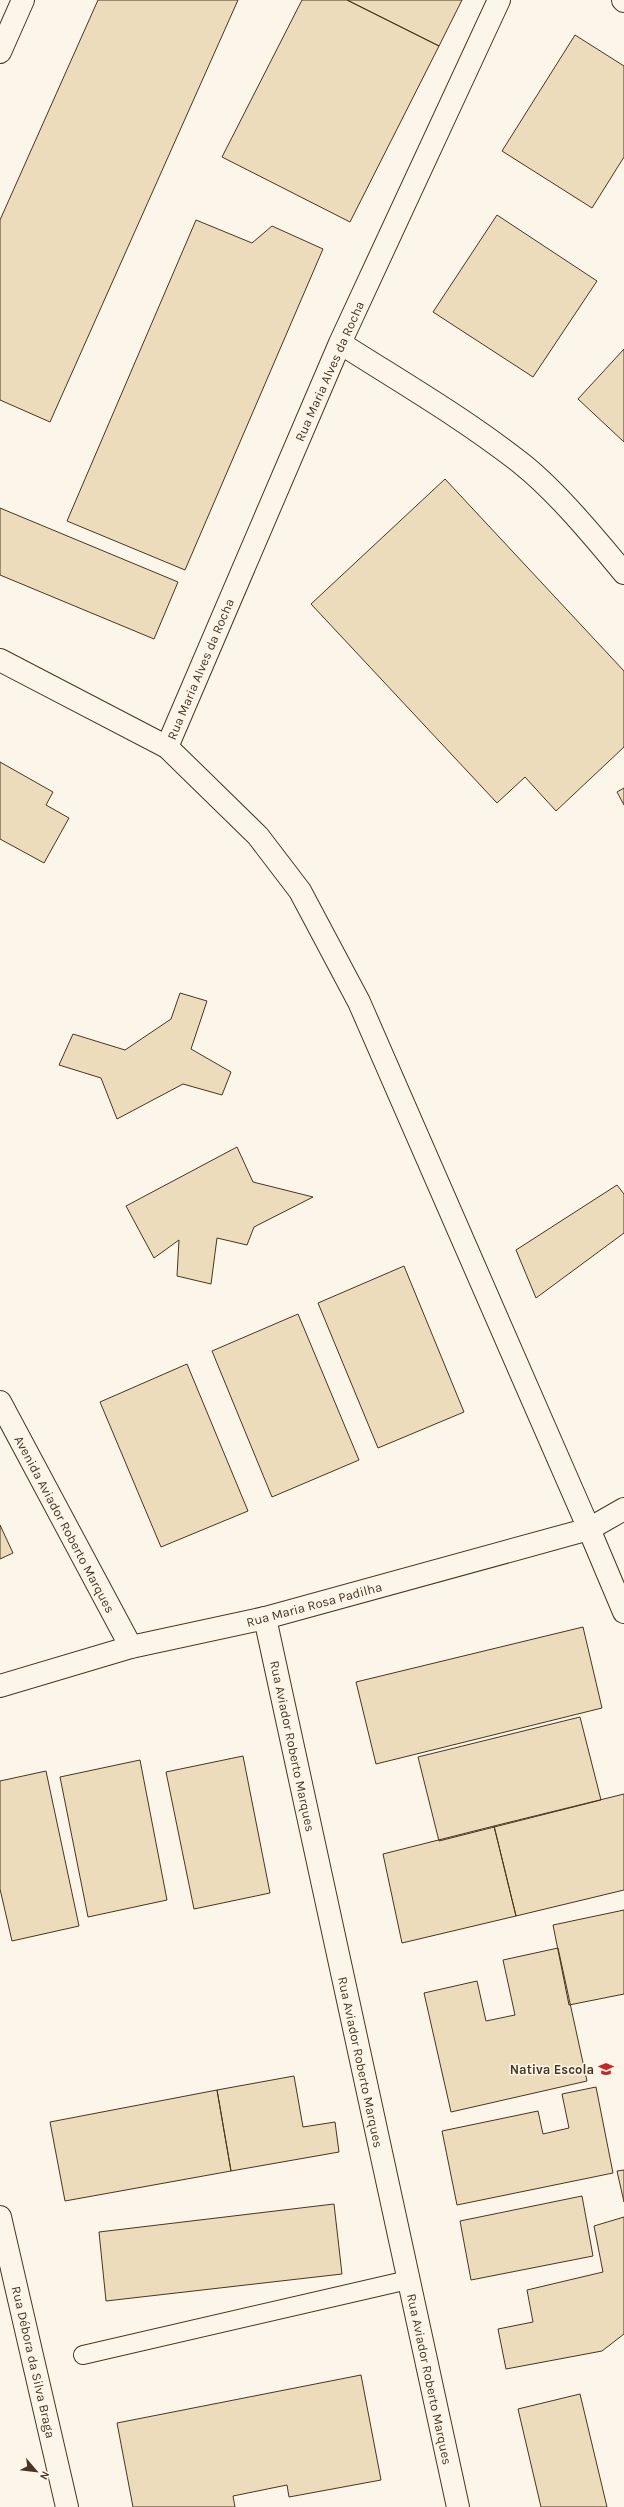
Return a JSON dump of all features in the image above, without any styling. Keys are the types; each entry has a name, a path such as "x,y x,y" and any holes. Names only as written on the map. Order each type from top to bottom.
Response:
{"street":[{"path":"0,52 23,0"},
{"name":"Rua Maria Alves da Rocha","path":"167,747 340,343 499,0"},
{"path":"340,343 479,433 523,465 557,498 624,573"},
{"path":"0,660 167,747 258,836 300,891 359,1002 624,1612"},
{"name":"Avenida Aviador Roberto Marques","path":"0,1402 131,1647"},
{"name":"Rua Maria Rosa Padilha","path":"0,1686 131,1647 265,1618 589,1529 624,1509"},
{"name":"Rua Aviador Roberto Marques","path":"265,1618 458,2507"},
{"name":"Rua Débora da Silva Braga","path":"0,2217 67,2507"}],"lane":[{"path":"83,2355 408,2280"}],"building":[{"path":"98,0 238,0 50,422 0,400 0,220"},
{"path":"302,0 347,0 439,46 350,222 222,157"},
{"path":"347,0 462,0 439,46"},
{"path":"575,35 624,66 624,157 592,208 502,151"},
{"path":"497,215 597,281 533,377 433,312"},
{"path":"196,220 252,243 272,226 323,249 185,570 67,521"},
{"path":"624,349 624,442 578,399"},
{"path":"445,479 624,671 624,747 556,811 525,777 497,803 311,604"},
{"path":"0,508 178,582 154,639 0,575"},
{"path":"0,762 53,792 46,805 69,818 44,863 0,839"},
{"path":"624,788 624,805 617,792"},
{"path":"180,993 207,1001 191,1049 231,1072 222,1095 183,1084 117,1119 101,1078 59,1065 73,1034 125,1050 171,1019"},
{"path":"237,1147 253,1182 313,1197 254,1227 247,1245 217,1238 211,1284 177,1276 179,1240 154,1258 126,1206"},
{"path":"617,1185 624,1194 624,1233 536,1298 516,1250"},
{"path":"404,1266 464,1412 378,1448 318,1303"},
{"path":"298,1314 359,1460 272,1497 212,1351"},
{"path":"187,1364 248,1511 161,1547 100,1402"},
{"path":"0,1525 13,1553 0,1559"},
{"path":"583,1627 602,1708 376,1764 356,1682"},
{"path":"580,1717 601,1800 439,1841 418,1757"},
{"path":"243,1756 270,1893 194,1909 166,1772"},
{"path":"140,1760 167,1900 88,1917 60,1777"},
{"path":"46,1771 79,1926 12,1941 0,1889 0,1781"},
{"path":"624,1794 624,1890 516,1916 494,1826"},
{"path":"494,1826 516,1916 402,1943 383,1854"},
{"path":"624,1910 624,1994 569,2005 553,1925"},
{"path":"558,1948 587,2081 451,2112 424,1993 477,1981 486,2021 515,2015 503,1960"},
{"path":"294,2076 303,2127 335,2122 339,2152 231,2171 217,2090"},
{"path":"596,2087 613,2173 457,2205 442,2131 538,2111 543,2134 569,2128 562,2094"},
{"path":"217,2090 231,2171 65,2201 50,2122"},
{"path":"624,2170 624,2202 617,2171"},
{"path":"582,2196 593,2256 471,2280 460,2221"},
{"path":"334,2204 342,2274 106,2301 99,2232"},
{"path":"624,2217 624,2334 602,2351 506,2369 498,2329 533,2322 527,2290 603,2272 594,2226"},
{"path":"361,2375 381,2480 289,2497 287,2485 233,2496 235,2507 133,2507 117,2423"},
{"path":"580,2394 607,2507 541,2507 518,2409"}],"place":[{"name":"Nativa Escola","path":"606,2069"}]}
